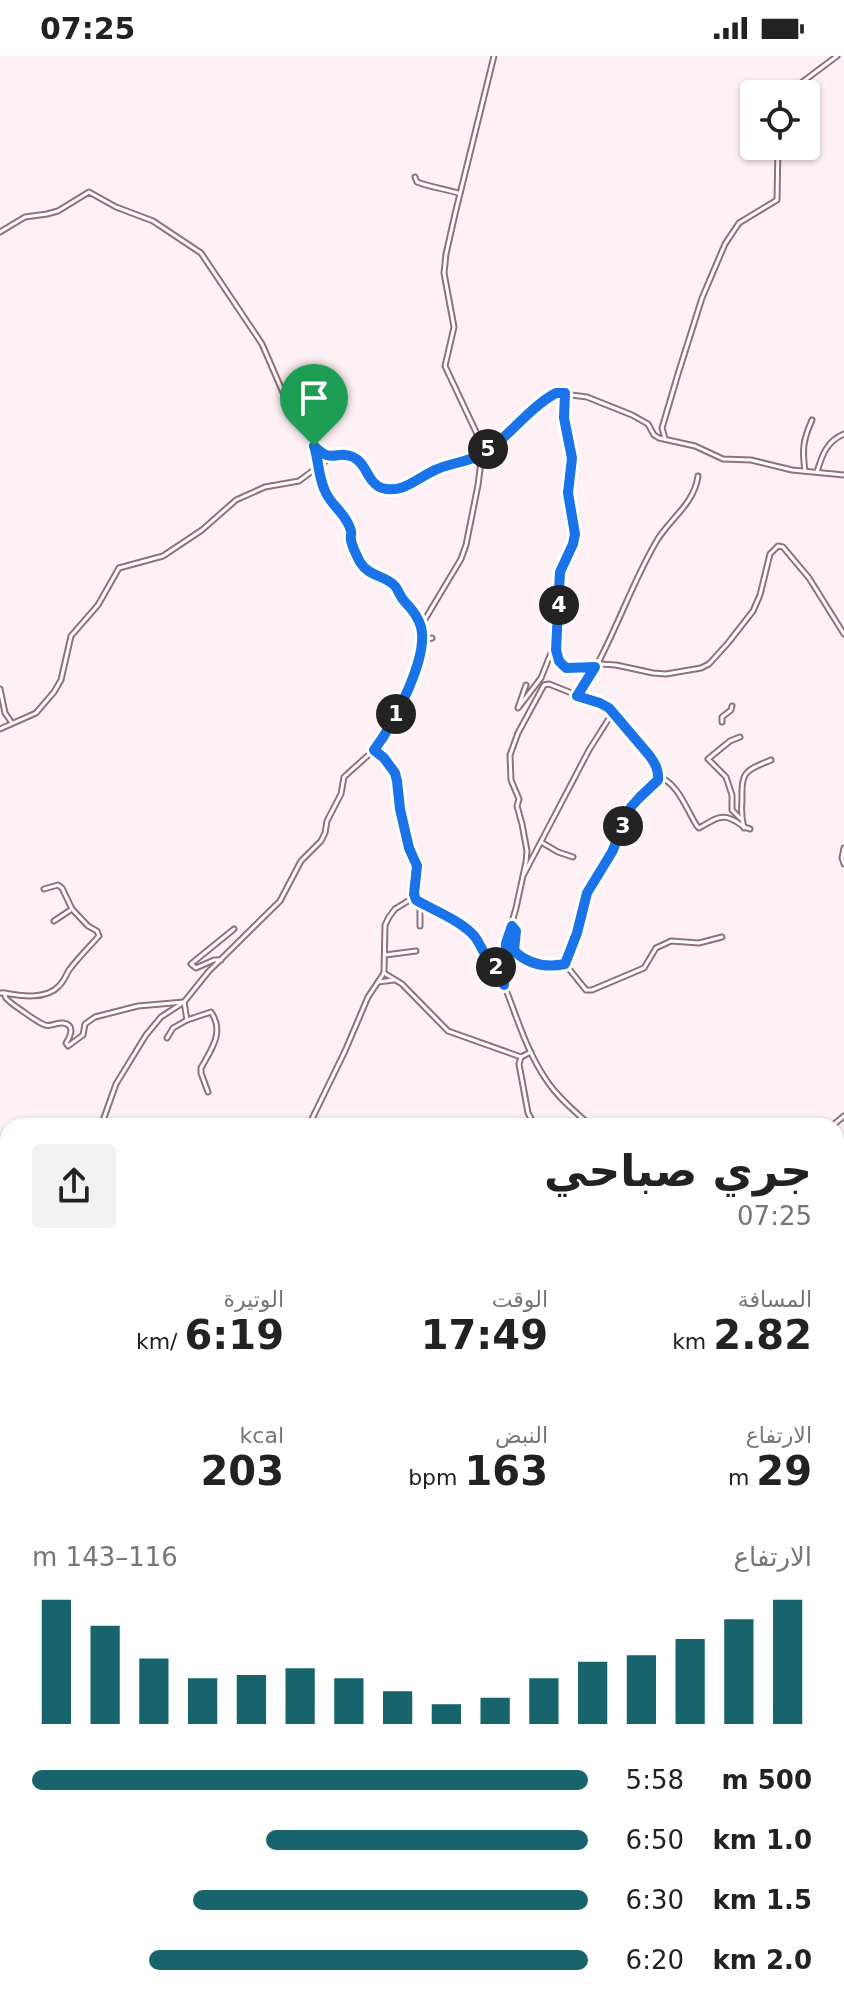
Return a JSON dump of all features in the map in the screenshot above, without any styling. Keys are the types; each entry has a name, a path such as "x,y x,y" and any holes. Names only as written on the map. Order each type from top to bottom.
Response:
{"street":[{"path":"421,626 465,550 482,454 475,429 445,366 454,327 444,267 494,56"},
{"path":"805,80 837,56"},
{"path":"665,439 662,428 702,298 725,244 739,223 777,200 778,160"},
{"path":"415,177 417,182 460,194"},
{"path":"0,232 25,217 58,211 89,192 116,207 153,221 201,253 262,344 288,404 314,446 326,493 343,514 361,563 371,574 393,584 415,612 423,640 422,652 409,687 391,725 374,750 344,777 341,794 321,841 301,861 280,901 250,929 184,1002 156,1022 125,1066 103,1118"},
{"path":"314,446 331,457 345,455 355,458 374,484 384,488 404,488 442,466 482,454 543,402 556,393 565,393 605,403 648,424 656,436 695,446 723,459 751,460 792,470 844,475"},
{"path":"565,393 564,418 572,458 568,493 575,534 560,572 556,641 557,657 564,667 616,665 666,674 709,664 753,611 770,554 778,546 783,547 809,578 844,634"},
{"path":"805,471 802,449 812,420"},
{"path":"817,472 821,456 831,442 844,434"},
{"path":"0,729 36,713 54,692 61,680 71,636 98,605 117,570 163,556 202,530 236,500 265,487 299,481 331,457"},
{"path":"577,696 595,667 641,568 662,532 691,497 698,476"},
{"path":"559,614 566,592"},
{"path":"423,640 432,638"},
{"path":"526,685 518,708 541,678 556,641"},
{"path":"504,985 506,943 527,851 517,806 519,799 511,780 511,750 544,685 549,684 600,703 613,712 655,763 658,776 658,780 631,807 612,852 587,893 565,964"},
{"path":"0,689 5,713 12,723"},
{"path":"722,722 722,717 732,706"},
{"path":"523,877 589,750 613,712"},
{"path":"658,776 668,781 682,798 699,828 721,817 728,817 747,828 732,810 732,795 726,777 708,759 724,745 740,737"},
{"path":"374,750 395,773 409,848 417,866 416,900 473,934 485,955 494,961 531,1052 552,1088 583,1118"},
{"path":"741,819 741,782 748,772 771,760"},
{"path":"541,842 573,857"},
{"path":"844,848 844,864"},
{"path":"2,993 26,996 55,990 99,936 72,909 62,888 58,885 44,889"},
{"path":"312,1118 368,997 384,973 385,925 395,909 416,896"},
{"path":"420,902 420,926"},
{"path":"54,921 72,909"},
{"path":"512,926 516,931 514,951 520,957 542,966 565,964"},
{"path":"221,960 196,968 191,964 234,929"},
{"path":"565,964 586,990 592,990 644,968 656,948 671,941 699,943 722,937"},
{"path":"385,955 416,951"},
{"path":"384,973 402,984 448,1031 521,1057 531,1052"},
{"path":"377,983 394,980"},
{"path":"2,993 39,1023 49,1026 65,1023 72,1034 66,1043 68,1046 83,1035 85,1024 95,1017 143,1005 184,1002"},
{"path":"184,1002 187,1020"},
{"path":"167,1038 173,1028 211,1012 216,1021 216,1039 201,1068 208,1092"},
{"path":"521,1057 519,1064 531,1118"}],"route":[{"path":"556,393 565,393 563,411 572,458 568,493 575,534 560,572 557,657 569,669 595,667 577,696 609,708 624,723 655,763 658,780 631,807 612,852 587,893 565,964 542,966 520,957 514,951 516,931 512,926 506,943 504,985 494,961 485,955 473,934 416,900 417,866 409,848 395,773 374,750 397,714 420,658 423,643 421,626 415,612 393,584 371,574 361,563 350,528 324,488 314,446 329,457 345,455 355,458 374,484 384,488 404,488 442,466 482,454 543,402 556,393"}]}
